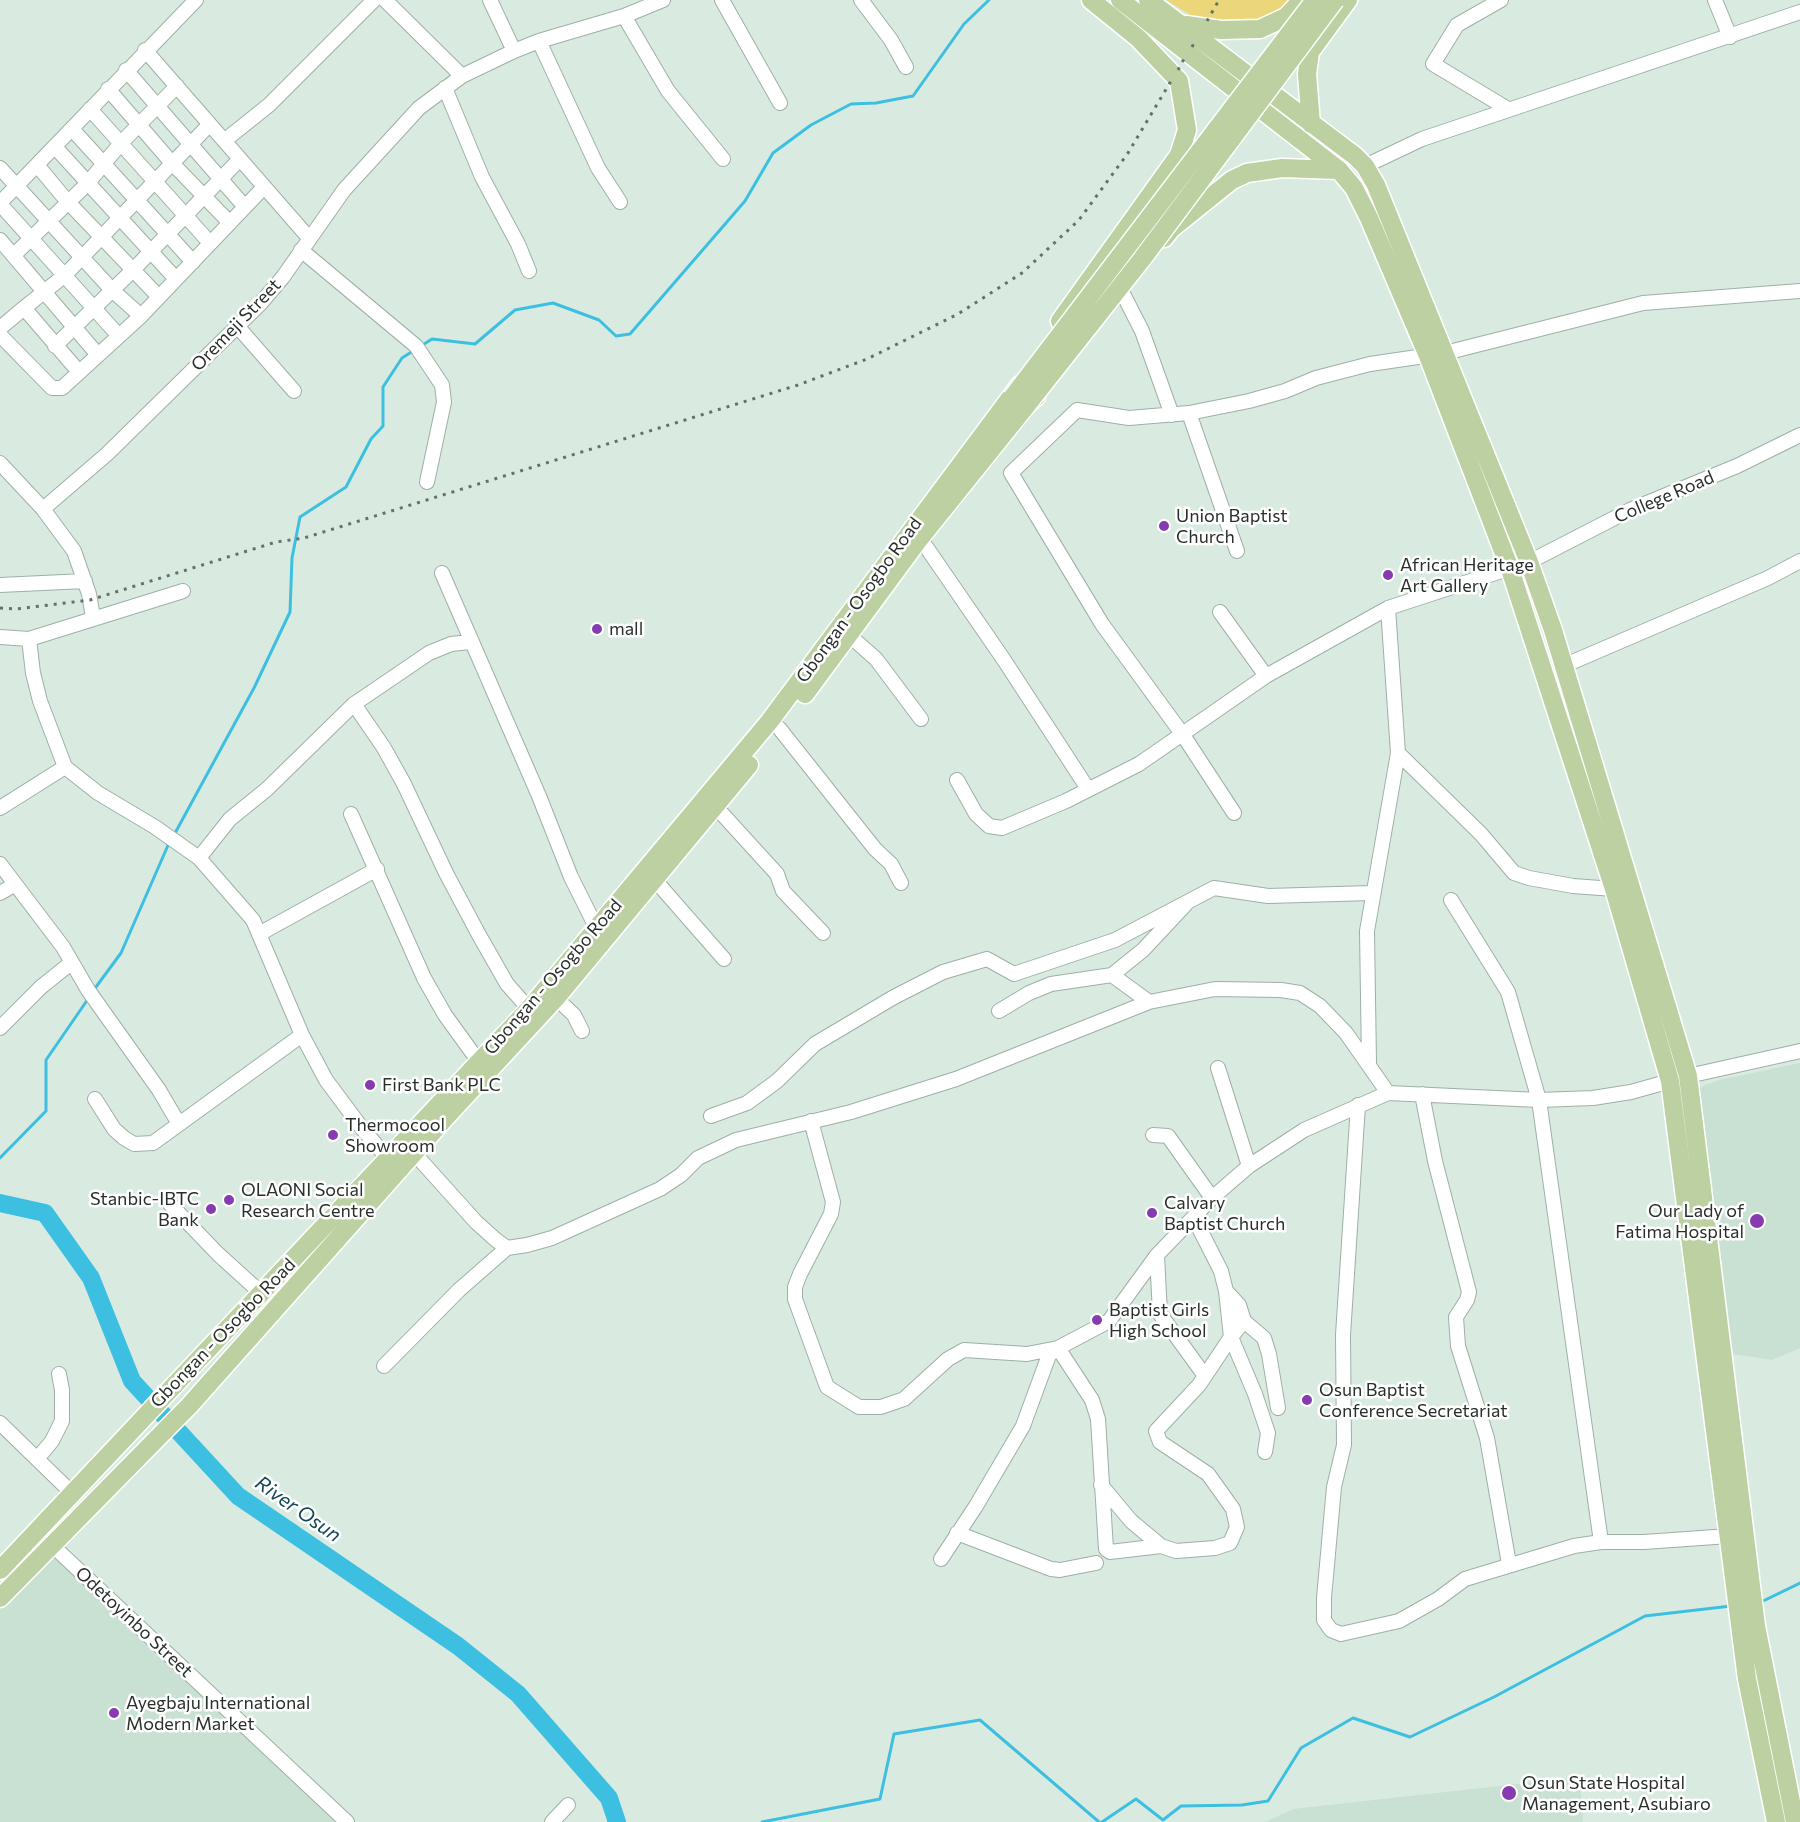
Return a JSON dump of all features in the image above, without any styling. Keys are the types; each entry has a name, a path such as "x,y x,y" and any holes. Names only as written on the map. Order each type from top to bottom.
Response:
{"main road":[{"path":"1019,402 1048,339 1179,156 1186,130 1179,81 1138,38 1091,0"},
{"path":"1120,0 1340,170 1354,188 1436,354 1529,562 1688,1076 1748,1627 1747,1679 1776,1822"},
{"path":"1148,0 1355,156 1365,166 1376,185 1510,568 1614,889 1670,1081 1729,1536 1744,1594"},
{"path":"1184,25 1221,30 1260,29 1286,17 1302,0"},
{"path":"1019,402 1315,0"},
{"path":"1019,402 1142,259 1335,0"},
{"path":"1311,124 1307,75 1310,52 1348,0"},
{"path":"1019,402 1052,384 1171,229 1232,180 1257,171 1282,168 1340,170"},
{"name":"Gbongan - Osogbo Road","path":"0,1570 479,1062 512,1037 556,998 779,728 850,636 1019,402"},
{"name":"Gbongan - Osogbo Road","path":"0,1598 53,1546 231,1359 414,1153 512,1037 529,1009 596,927 769,722 903,539 1019,402"},
{"path":"1748,1627 1795,1803 1795,1822"}],"street":[{"path":"119,336 0,203 196,0"},
{"path":"224,141 269,105 374,0"},
{"path":"385,0 462,75"},
{"path":"490,0 514,51"},
{"name":"Oremeji Street","path":"43,509 107,454 238,327 283,278 344,190 419,108 462,75 514,51 539,41 624,16 663,0"},
{"path":"722,0 780,103"},
{"path":"861,0 891,40 906,67"},
{"path":"1501,0 1467,16 1457,25 1433,64 1508,109"},
{"path":"1715,0 1730,37"},
{"path":"1365,166 1396,149 1508,109 1800,12"},
{"path":"624,16 668,91 723,159"},
{"path":"539,41 598,168 620,202"},
{"path":"146,50 264,187 305,244 416,346 428,361 442,385 444,402 427,482"},
{"path":"126,70 245,207"},
{"path":"14,255 87,184 121,143 140,127 177,86"},
{"path":"445,88 482,177 514,235 529,272"},
{"path":"108,89 171,162 230,223"},
{"path":"90,109 210,243"},
{"path":"0,328 65,275 189,143 209,125"},
{"path":"72,129 193,262"},
{"path":"55,147 150,254 176,279"},
{"path":"56,346 150,254 166,234 239,160"},
{"path":"37,165 67,201 159,297"},
{"path":"0,168 112,290 141,316"},
{"path":"0,335 52,388 62,388 141,316 264,187"},
{"path":"0,240 98,355"},
{"path":"1234,813 1183,735 1102,624 1011,473 1077,410 1129,418 1189,413 1249,401 1285,391 1316,378 1370,364 1436,354 1643,303 1800,291"},
{"path":"1122,292 1142,332 1172,415"},
{"path":"24,308 79,372"},
{"path":"238,327 294,391"},
{"path":"1189,413 1237,551"},
{"name":"College Road","path":"957,780 976,814 989,826 1002,828 1139,764 1266,676 1388,608 1529,562 1630,510 1737,466 1800,435"},
{"path":"0,463 43,509 74,551 86,581 93,617"},
{"path":"920,538 1004,660 1088,789"},
{"path":"1563,666 1758,582 1800,561"},
{"path":"442,573 572,877 596,927"},
{"path":"0,585 86,581"},
{"path":"0,637 29,639 93,617 153,603 183,591"},
{"path":"1369,1064 1367,931 1398,753 1388,608"},
{"path":"1220,612 1266,676"},
{"path":"850,636 876,659 921,718"},
{"path":"29,639 33,673 40,701 65,767 129,813 155,827 200,858 253,920 302,1035 326,1080 388,1159"},
{"path":"200,858 230,819 267,789 354,704 429,653 451,644 470,642"},
{"path":"354,704 384,748 404,784 446,873 507,984 529,1009"},
{"path":"779,728 875,849 891,864 901,883"},
{"path":"1398,753 1481,834 1514,873 1529,879 1614,889"},
{"path":"0,808 65,767"},
{"path":"715,806 777,874 783,891 823,933"},
{"path":"351,814 424,978 445,1015 479,1062"},
{"path":"0,864 63,947 88,990 159,1090 179,1124"},
{"path":"260,934 377,869"},
{"path":"654,879 724,959"},
{"path":"0,893 14,885"},
{"path":"711,1116 747,1103 777,1081 815,1044 894,997 943,972 987,959 1014,974 1114,940 1206,890 1224,887 1268,896 1372,893"},
{"path":"1451,900 1508,992 1539,1100 1601,1542"},
{"path":"999,1011 1029,993 1051,984 1113,975 1143,950 1188,901"},
{"path":"0,1028 41,987 71,963"},
{"path":"1113,975 1149,1002"},
{"path":"384,1366 459,1290 507,1248 552,1238 660,1189 698,1158 736,1140 956,1079 1149,1002 1215,988 1281,990 1300,993 1320,1006 1333,1019 1369,1064 1388,1093"},
{"path":"556,998 574,1015 582,1031"},
{"path":"95,1100 114,1129 134,1144 161,1141 179,1124 302,1035"},
{"path":"941,1559 976,1506 1023,1426 1050,1355 1058,1348 1109,1321 1157,1255 1212,1198 1249,1166 1304,1130 1388,1093 1539,1100 1593,1098 1631,1092 1688,1076 1800,1051"},
{"path":"1218,1068 1249,1166"},
{"path":"1422,1094 1434,1161 1469,1292 1467,1300 1455,1317 1458,1346 1487,1438 1509,1564"},
{"path":"1358,1105 1343,1335 1344,1445 1334,1487 1324,1620 1331,1630 1341,1634 1399,1621 1438,1599 1465,1579 1509,1564 1601,1542 1644,1542 1729,1536"},
{"path":"811,1121 833,1202 831,1214 800,1274 795,1287 795,1299 827,1387 841,1398 859,1407 881,1407 904,1399 948,1359 964,1350 1027,1354 1058,1348"},
{"path":"1153,1135 1168,1136 1212,1198"},
{"path":"414,1153 476,1222 507,1248"},
{"path":"170,1204 218,1254 261,1293"},
{"path":"1194,1218 1221,1271 1227,1291 1231,1336 1256,1394 1268,1432 1265,1452"},
{"path":"1157,1255 1160,1314 1205,1376"},
{"path":"1227,1291 1239,1305 1244,1321 1264,1338 1278,1408"},
{"path":"1101,1485 1131,1521 1161,1546 1176,1551 1215,1548 1230,1543 1237,1527 1233,1509 1208,1474 1157,1436 1156,1431 1205,1376 1231,1336 1244,1321"},
{"path":"1058,1348 1092,1400 1098,1419 1107,1551 1161,1546"},
{"path":"37,1459 52,1441 62,1421 62,1390 58,1374"},
{"path":"0,1423 73,1494"},
{"path":"957,1533 1056,1570 1096,1563"},
{"name":"Odetoyinbo Street","path":"53,1546 347,1822"},
{"path":"552,1822 568,1805"}],"shaded area":[{"path":"1166,0 1294,0 1261,19 1233,25 1190,15"},
{"name":"Our Lady of Fatima Hospital","path":"1800,1063 1800,1348 1772,1360 1733,1354 1696,1095 1703,1086 1719,1080"},
{"name":"Ayegbaju International Modern Market","path":"52,1550 346,1822 0,1822 0,1604"},
{"name":"Osun State Hospital Management, Asubiaro","path":"1580,1777 1583,1822 1265,1822 1293,1809"}],"waterway":[{"path":"421,346 432,339 475,344 515,310 553,303 599,320 616,336 630,334 745,201 773,153 811,125 851,104 876,103 913,96 964,24 989,0"},
{"path":"174,835 254,688 290,612 292,558 300,517 346,487 371,439 383,426 383,387 402,358 413,351"},
{"path":"93,991 121,953 169,843"},
{"path":"0,1158 46,1111 46,1060 88,999"},
{"name":"River Osun","path":"0,1203 45,1213 91,1278 132,1381 238,1496 458,1646 518,1694 609,1798 617,1822"},
{"path":"1759,1603 1800,1583"},
{"path":"1102,1822 1136,1799 1163,1820 1181,1806 1242,1805 1268,1801 1301,1748 1353,1718 1410,1737 1494,1697 1645,1616 1731,1606"},
{"path":"762,1822 880,1799 894,1734 980,1720 1099,1822"}],"railway":[{"path":"1207,21 1219,0"},
{"path":"1192,47 1195,41"},
{"path":"1178,70 1185,57"},
{"path":"0,608 16,609 90,600 276,542 304,538 798,385 867,359 958,314 1022,273 1079,220 1128,153 1171,81"}],"place":[{"name":"Union Baptist Church","path":"1164,526"},
{"name":"African Heritage Art Gallery","path":"1388,575"},
{"name":"mall","path":"597,629"},
{"name":"First Bank PLC","path":"370,1085"},
{"name":"Thermocool Showroom","path":"333,1135"},
{"name":"OLAONI Social Research Centre","path":"229,1200"},
{"name":"Stanbic-IBTC Bank","path":"211,1209"},
{"name":"Calvary Baptist Church","path":"1152,1213"},
{"name":"Our Lady of Fatima Hospital","path":"1757,1221"},
{"name":"Baptist Girls High School","path":"1097,1320"},
{"name":"Osun Baptist Conference Secretariat","path":"1307,1400"},
{"name":"Ayegbaju International Modern Market","path":"114,1713"},
{"name":"Osun State Hospital Management, Asubiaro","path":"1509,1793"}]}
